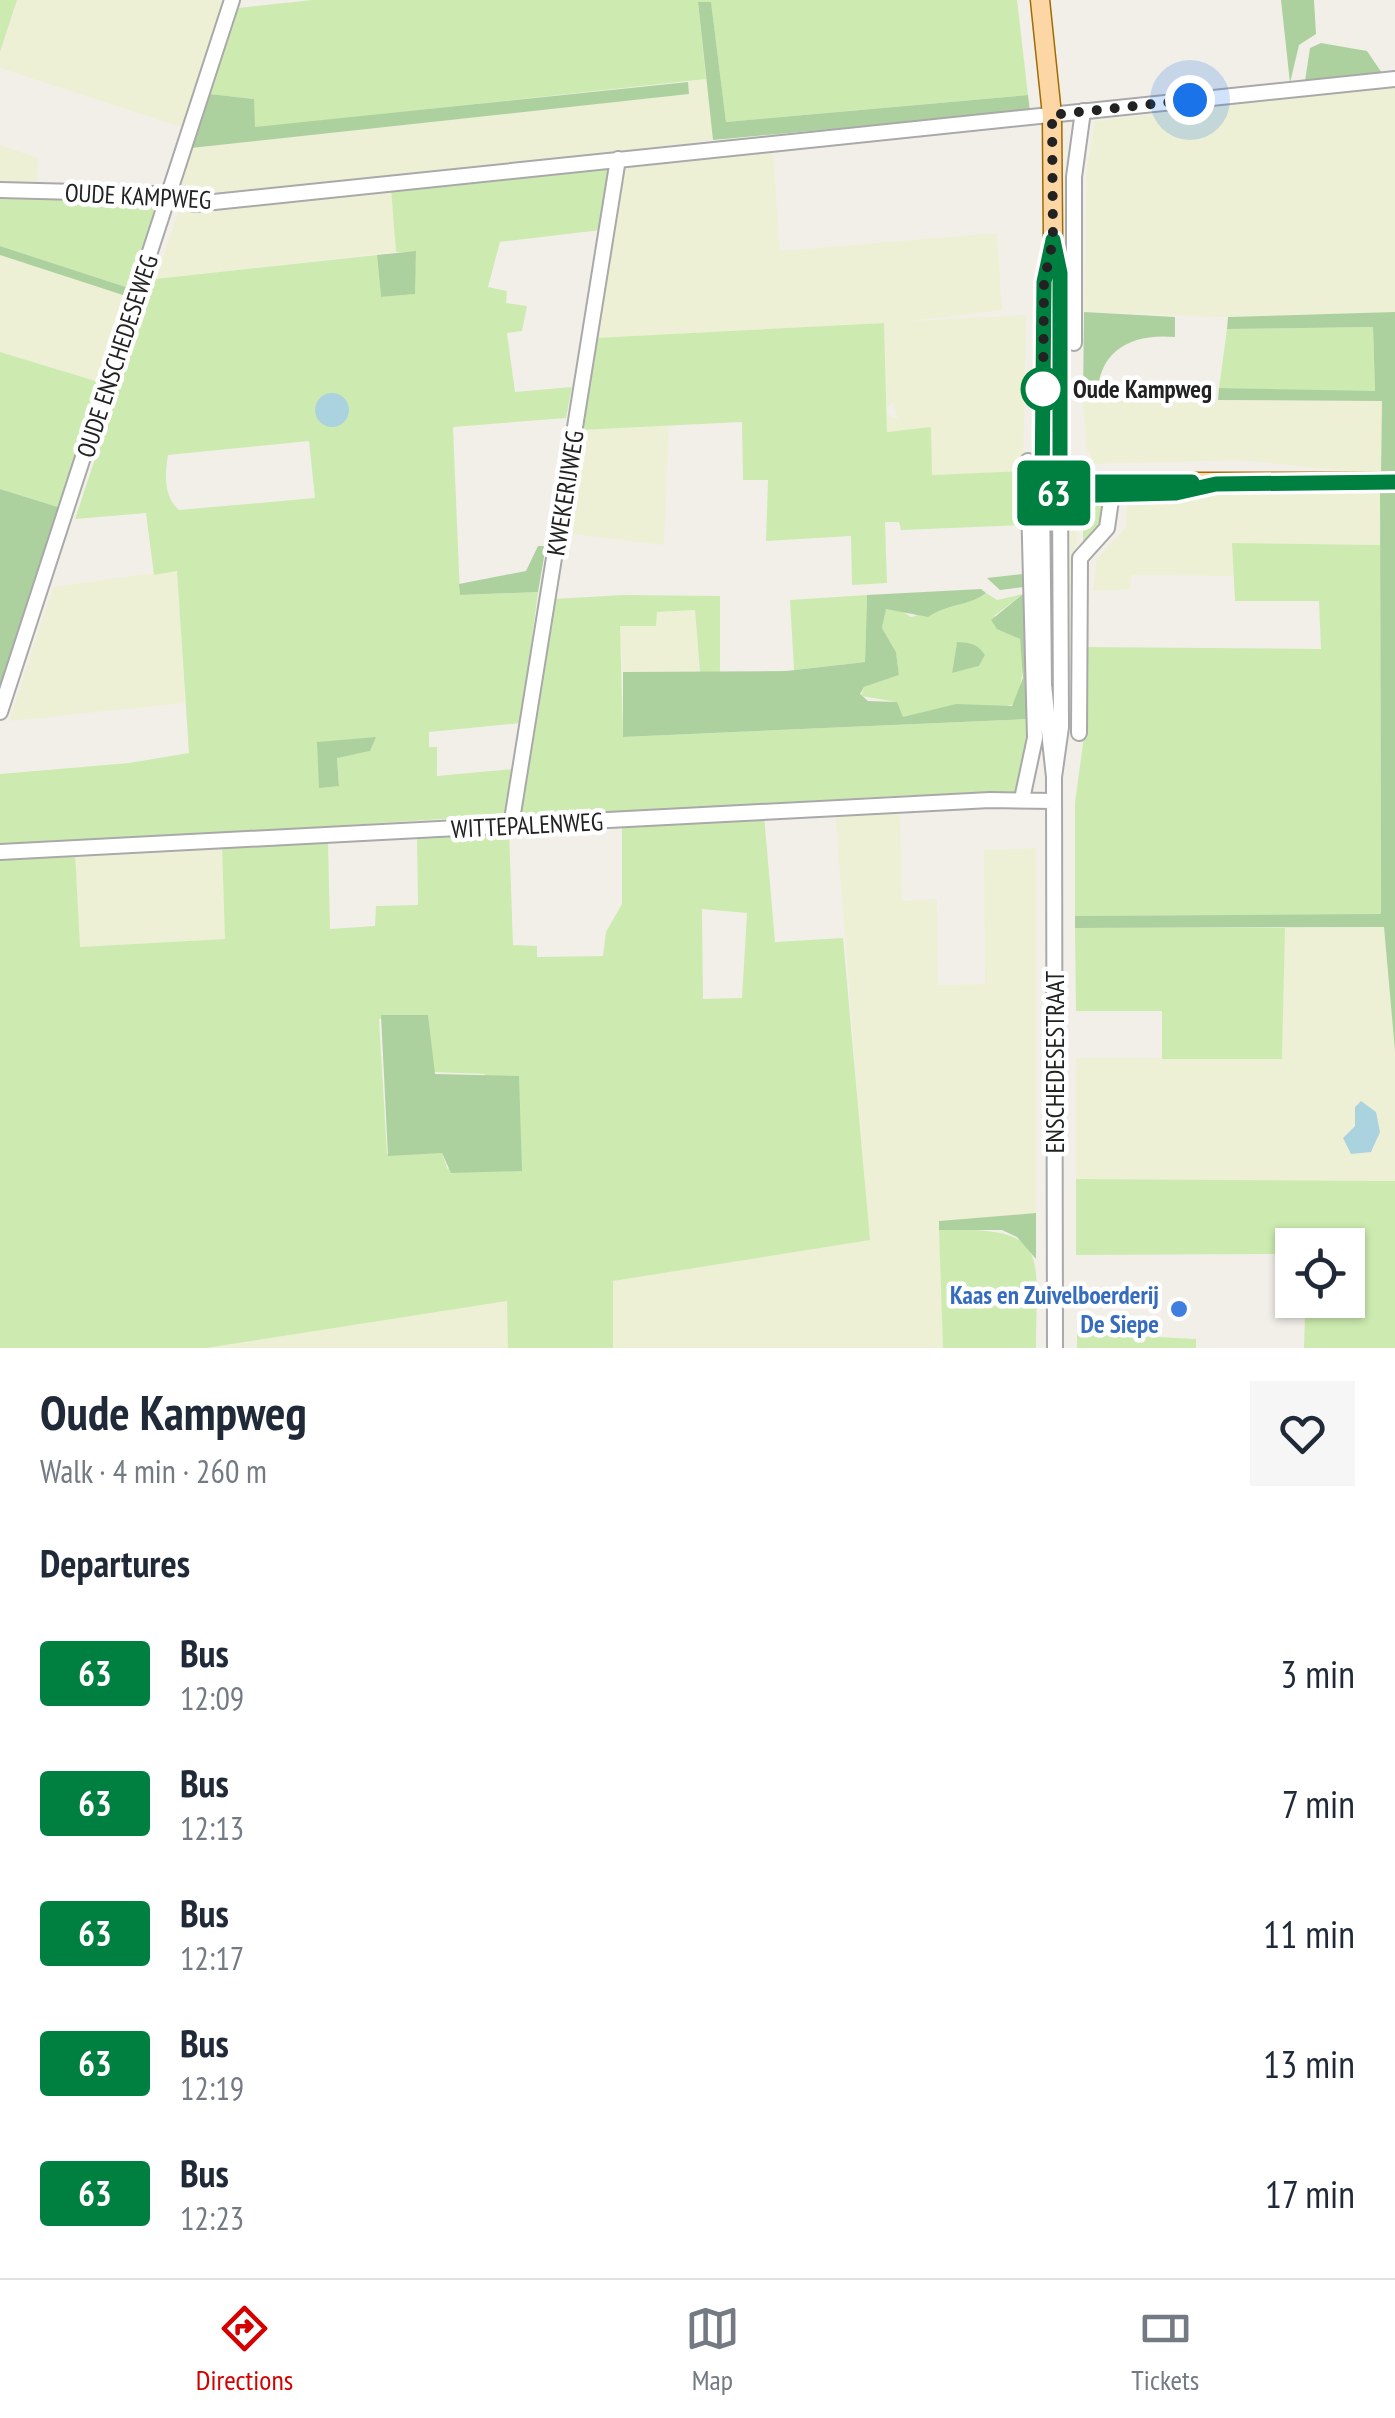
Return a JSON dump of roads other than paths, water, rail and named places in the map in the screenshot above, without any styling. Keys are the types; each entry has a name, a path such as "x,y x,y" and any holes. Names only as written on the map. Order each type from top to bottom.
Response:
{"main road":[{"name":"ENSCHEDESESTRAAT","path":"1040,0 1052,115 1053,240 1044,282 1054,489"},
{"path":"1054,489 1395,480"}],"street":[{"name":"OUDE ENSCHEDESEWEG","path":"0,712 232,0"},
{"name":"OUDE KAMPWEG","path":"0,190 170,198 195,204 1395,79"},
{"path":"1074,343 1074,177 1083,111"},
{"name":"KWEKERIJWEG","path":"511,826 618,160"},
{"path":"1022,799 1035,738 1028,461"},
{"path":"1079,734 1080,558 1107,528 1113,487"},
{"name":"ENSCHEDESESTRAAT","path":"1054,489 1044,685 1054,777 1055,1348"},
{"name":"WITTEPALENWEG","path":"0,852 1022,799 1054,801"}],"water":[{"path":"332,393 344,398 349,410 344,422 332,427 320,422 315,410 320,398"},
{"path":"1361,1101 1376,1112 1380,1132 1371,1152 1351,1154 1343,1138 1355,1126 1355,1107"}],"place":[{"name":"Oude Kampweg","path":"1043,389"},
{"name":"Kaas en Zuivelboerderij De Siepe","path":"1179,1309"}]}
